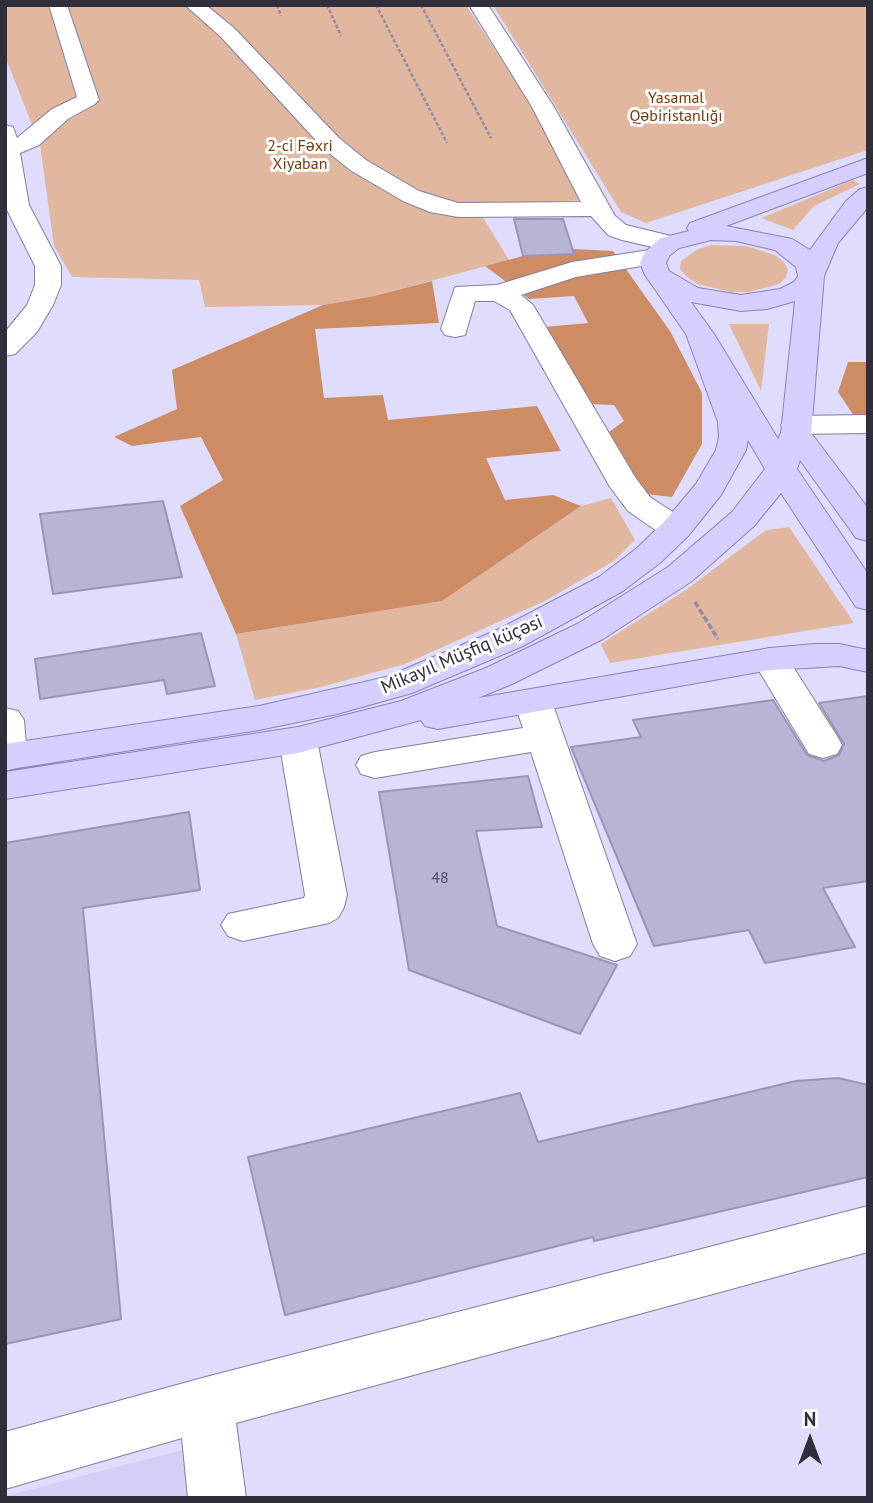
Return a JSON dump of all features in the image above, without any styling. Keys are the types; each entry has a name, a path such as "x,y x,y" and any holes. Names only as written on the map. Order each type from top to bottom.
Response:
{"main road":[{"path":"661,258 732,214 868,165"},
{"path":"661,258 670,285 690,294 741,303 767,301 789,295 804,287 826,242 854,206 868,194"},
{"path":"661,258 711,233 761,237 783,244 799,254 809,265 811,276"},
{"path":"661,258 700,334 780,469 868,600"},
{"name":"Mikayıl Müşfiq küçəsi","path":"6,755 298,740 413,710 451,696 591,631 680,574 711,549 764,495 780,469 796,424 811,276"},
{"name":"Mikayıl Müşfiq küçəsi","path":"6,755 259,718 337,702 399,685 562,612 611,584 649,555 676,529 723,467 734,438 726,397 700,334"},
{"path":"796,424 868,531"},
{"path":"298,740 539,719 770,659 839,655 868,661"}],"lane":[{"path":"5,348 27,326 48,285 48,266 41,248 24,223 18,205 7,144 31,140 60,114 88,100 58,5"},
{"path":"194,5 226,32 331,143 358,165 411,196 439,207 458,210 598,209"},
{"path":"478,5 544,107 598,209 617,230 661,258"},
{"path":"499,293 542,277 585,267 661,258"},
{"path":"455,329 464,293 499,293 510,297 525,312 621,480 639,504 676,529"},
{"path":"796,424 868,410"},
{"path":"796,424 868,424"},
{"path":"770,659 823,745"},
{"path":"375,765 539,719 615,944"},
{"path":"243,925 314,912 323,907 326,895 298,740"},
{"path":"5,1461 206,1404 868,1229"},
{"path":"206,1404 218,1498"}],"path":[{"path":"277,5 281,16"},
{"path":"327,5 341,36"},
{"path":"376,5 447,143"},
{"path":"421,5 491,138"}],"shaded area":[{"path":"572,249 613,251 670,331 702,393 702,444 672,497 646,494 609,432 624,421 614,405 588,404 544,327 588,323 574,296 529,299 485,266 523,256 574,254"},
{"path":"432,281 439,323 315,329 324,398 383,395 388,420 537,406 561,451 486,458 505,500 553,495 581,506 442,601 236,634 180,506 223,480 201,437 132,446 114,437 177,409 172,370 323,305 374,296"},
{"path":"848,362 868,362 868,415 854,416 838,392"},
{"path":"236,1436 245,1498 5,1498 5,1496"}],"green space":[{"name":"2-ci Fəxri Xiyaban","path":"5,5 466,5 592,200 486,204 479,211 509,260 374,296 323,305 205,307 199,280 72,277 54,246 40,145 5,56"},
{"name":"Yasamal Qəbiristanlığı","path":"493,5 868,5 868,150 646,223 621,212"},
{"path":"853,180 860,184 814,206 793,230 761,218"},
{"path":"712,245 746,246 775,255 784,262 788,270 786,277 779,284 749,292 731,292 697,284 680,269 681,261 698,249"},
{"path":"729,324 769,324 761,391"},
{"path":"611,498 635,540 614,561 545,601 405,664 321,687 255,700 236,634 442,601 581,506"},
{"path":"789,527 854,623 610,663 601,644 687,589 766,530"}],"building":[{"path":"514,219 563,219 574,254 523,256"},
{"path":"163,501 182,577 53,594 40,514"},
{"path":"201,633 215,686 167,694 164,680 40,699 35,659"},
{"path":"868,696 868,881 823,888 855,947 765,963 749,930 654,946 571,747 641,737 633,720 773,700 807,755 824,761 839,755 844,744 819,703"},
{"path":"528,776 542,827 476,831 497,926 617,965 580,1034 409,970 379,792"},
{"path":"189,812 200,890 83,908 121,1319 5,1344 5,843"},
{"path":"838,1078 868,1085 868,1177 594,1241 593,1237 285,1315 248,1157 520,1093 538,1142 796,1081"}]}
